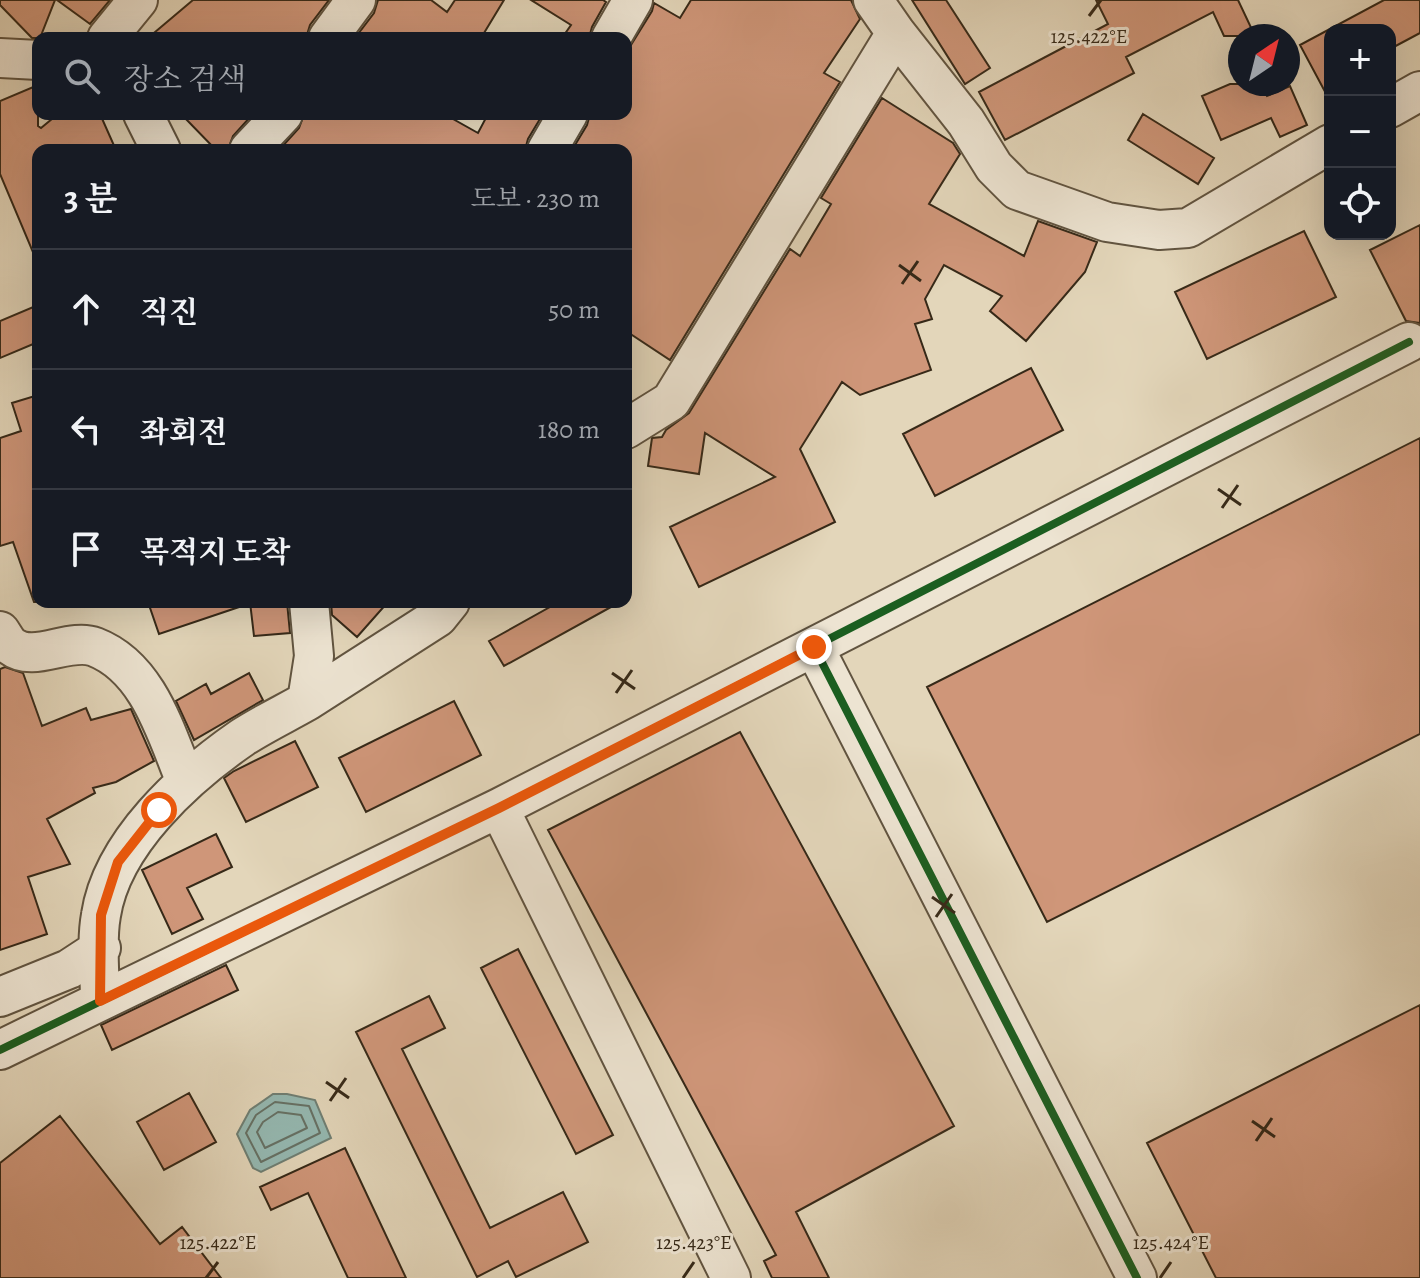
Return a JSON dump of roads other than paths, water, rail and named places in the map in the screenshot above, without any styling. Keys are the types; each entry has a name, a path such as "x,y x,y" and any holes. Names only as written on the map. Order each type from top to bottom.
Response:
{"street":[{"path":"112,32 138,0"},
{"path":"145,0 158,0"},
{"path":"332,32 356,0"},
{"path":"614,32 633,0"},
{"path":"873,0 966,122 994,167 1017,190 1107,222 1159,230 1188,228 1324,148"},
{"path":"632,425 671,401 896,33"},
{"path":"0,58 32,60"},
{"path":"1396,105 1420,91"},
{"path":"146,120 158,144"},
{"path":"255,144 277,120"},
{"path":"550,144 564,120"},
{"path":"0,1050 499,808 1409,342"},
{"path":"307,701 314,656 310,608"},
{"path":"100,1001 101,915 118,862 159,810 186,782 244,737 307,701 438,617 445,608"},
{"path":"0,631 11,646 26,653 93,646 124,664 147,692 186,782"},
{"path":"814,647 1137,1278"},
{"path":"499,808 731,1278"},
{"path":"0,997 69,969 101,948"}],"water":[{"path":"273,1094 315,1100 331,1138 261,1172 253,1168 237,1134 250,1110"}]}
